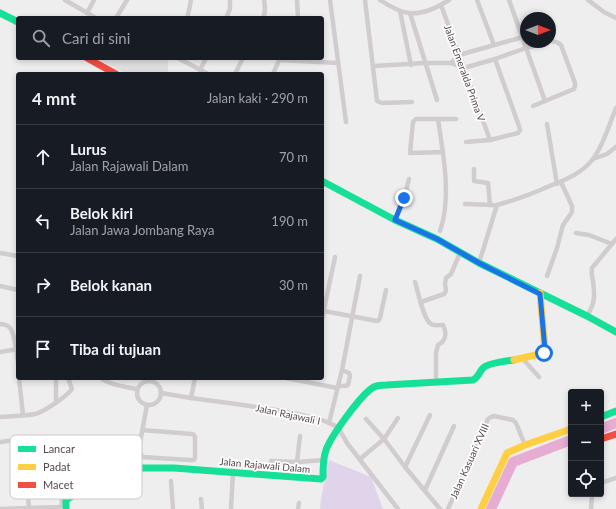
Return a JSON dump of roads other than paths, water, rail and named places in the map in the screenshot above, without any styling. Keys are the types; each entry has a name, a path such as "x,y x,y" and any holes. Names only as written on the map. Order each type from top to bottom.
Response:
{"street":[{"path":"65,0 92,16"},
{"path":"87,13 94,0"},
{"path":"117,16 126,0"},
{"path":"188,16 191,0"},
{"path":"227,16 230,9 230,0"},
{"path":"264,0 264,16"},
{"path":"297,0 298,16"},
{"path":"330,0 346,122"},
{"path":"364,0 377,101 382,103 412,102"},
{"path":"380,0 390,7 410,13 423,12 449,0"},
{"path":"476,0 494,46"},
{"path":"509,0 520,29"},
{"path":"588,0 604,12 616,18"},
{"name":"Jalan Emeralda Prima V","path":"441,5 490,140"},
{"path":"400,11 411,65"},
{"path":"0,13 16,21"},
{"path":"410,13 437,100"},
{"path":"451,64 459,55 520,38"},
{"path":"533,106 574,89 575,83 561,45 556,42"},
{"path":"373,66 425,63 451,64 464,68 526,48 545,101"},
{"path":"466,142 490,140 518,133 520,130 495,59"},
{"path":"91,60 112,72"},
{"path":"182,60 204,72"},
{"path":"200,70 205,60"},
{"path":"236,72 242,60"},
{"path":"274,72 280,60"},
{"path":"302,60 338,63"},
{"path":"466,204 497,205 559,183 576,174 593,159 604,139 615,114 616,108"},
{"path":"443,152 410,153 413,122 416,119 456,119"},
{"path":"437,239 440,230 440,219 446,203 443,152 438,119"},
{"path":"546,124 559,183 572,206 572,212 563,225 547,276"},
{"path":"593,159 607,154 616,147"},
{"path":"474,168 474,181 488,184 490,205"},
{"path":"395,220 407,190 409,180"},
{"path":"324,182 395,220 437,239 479,263 587,316 616,332"},
{"path":"479,263 497,205"},
{"path":"576,233 590,235 612,244"},
{"path":"587,316 593,304 592,268 616,238"},
{"path":"421,302 444,294 446,291 446,278 451,274 460,252"},
{"path":"0,253 16,256"},
{"path":"335,257 324,311 377,321 379,320 386,290"},
{"path":"329,423 342,370 360,276"},
{"path":"416,282 424,315 432,325 443,325 445,327 445,339 438,345 436,353 436,382"},
{"path":"0,286 16,290"},
{"name":"Jalan Rajawali Dalam","path":"142,469 154,468 233,472 267,476 321,479 323,477 325,451 328,443 338,427 367,391 374,387 381,385 473,380 477,378 483,368 489,365 544,353 545,350 540,294"},
{"path":"0,324 9,327 16,346"},
{"path":"0,352 16,349"},
{"path":"522,358 540,377"},
{"path":"308,380 337,387 345,386 348,385 350,376 349,373 342,370"},
{"path":"20,380 23,415"},
{"path":"56,380 56,402"},
{"path":"0,417 38,413 70,392 72,385 69,380"},
{"path":"103,380 136,389"},
{"path":"147,380 154,380 159,386 161,393 159,399 154,404 147,405 140,402 136,396 136,389 140,383 147,380"},
{"path":"191,398 195,380"},
{"name":"Jalan Rajawali I","path":"161,393 283,411 320,420 338,427"},
{"path":"141,435 147,405"},
{"path":"604,416 616,411"},
{"path":"405,467 430,415"},
{"name":"Jalan Kasuari XVIII","path":"448,509 488,419 494,416 513,420 516,423 525,445"},
{"path":"360,460 384,438 398,418"},
{"path":"366,419 384,438 405,467 440,509"},
{"path":"425,490 454,426"},
{"path":"338,427 347,443 398,509"},
{"path":"142,430 194,435 195,458 194,460 190,460 142,457"},
{"path":"481,509 507,453 525,445 568,431"},
{"path":"604,438 616,434"},
{"path":"297,462 300,436"},
{"path":"0,442 10,441"},
{"path":"270,461 297,462 324,460"},
{"path":"231,509 233,472"},
{"path":"604,482 616,478"},
{"path":"171,481 173,509"},
{"path":"591,509 592,497"},
{"path":"28,499 29,508"},
{"name":"Jalan Rajawali Dalam","path":"63,508 67,499"},
{"path":"201,499 202,509"},
{"path":"298,509 299,503"},
{"path":"0,509 63,508"}],"waterway":[{"path":"604,428 616,423"},
{"path":"491,509 513,462 568,441"}]}
